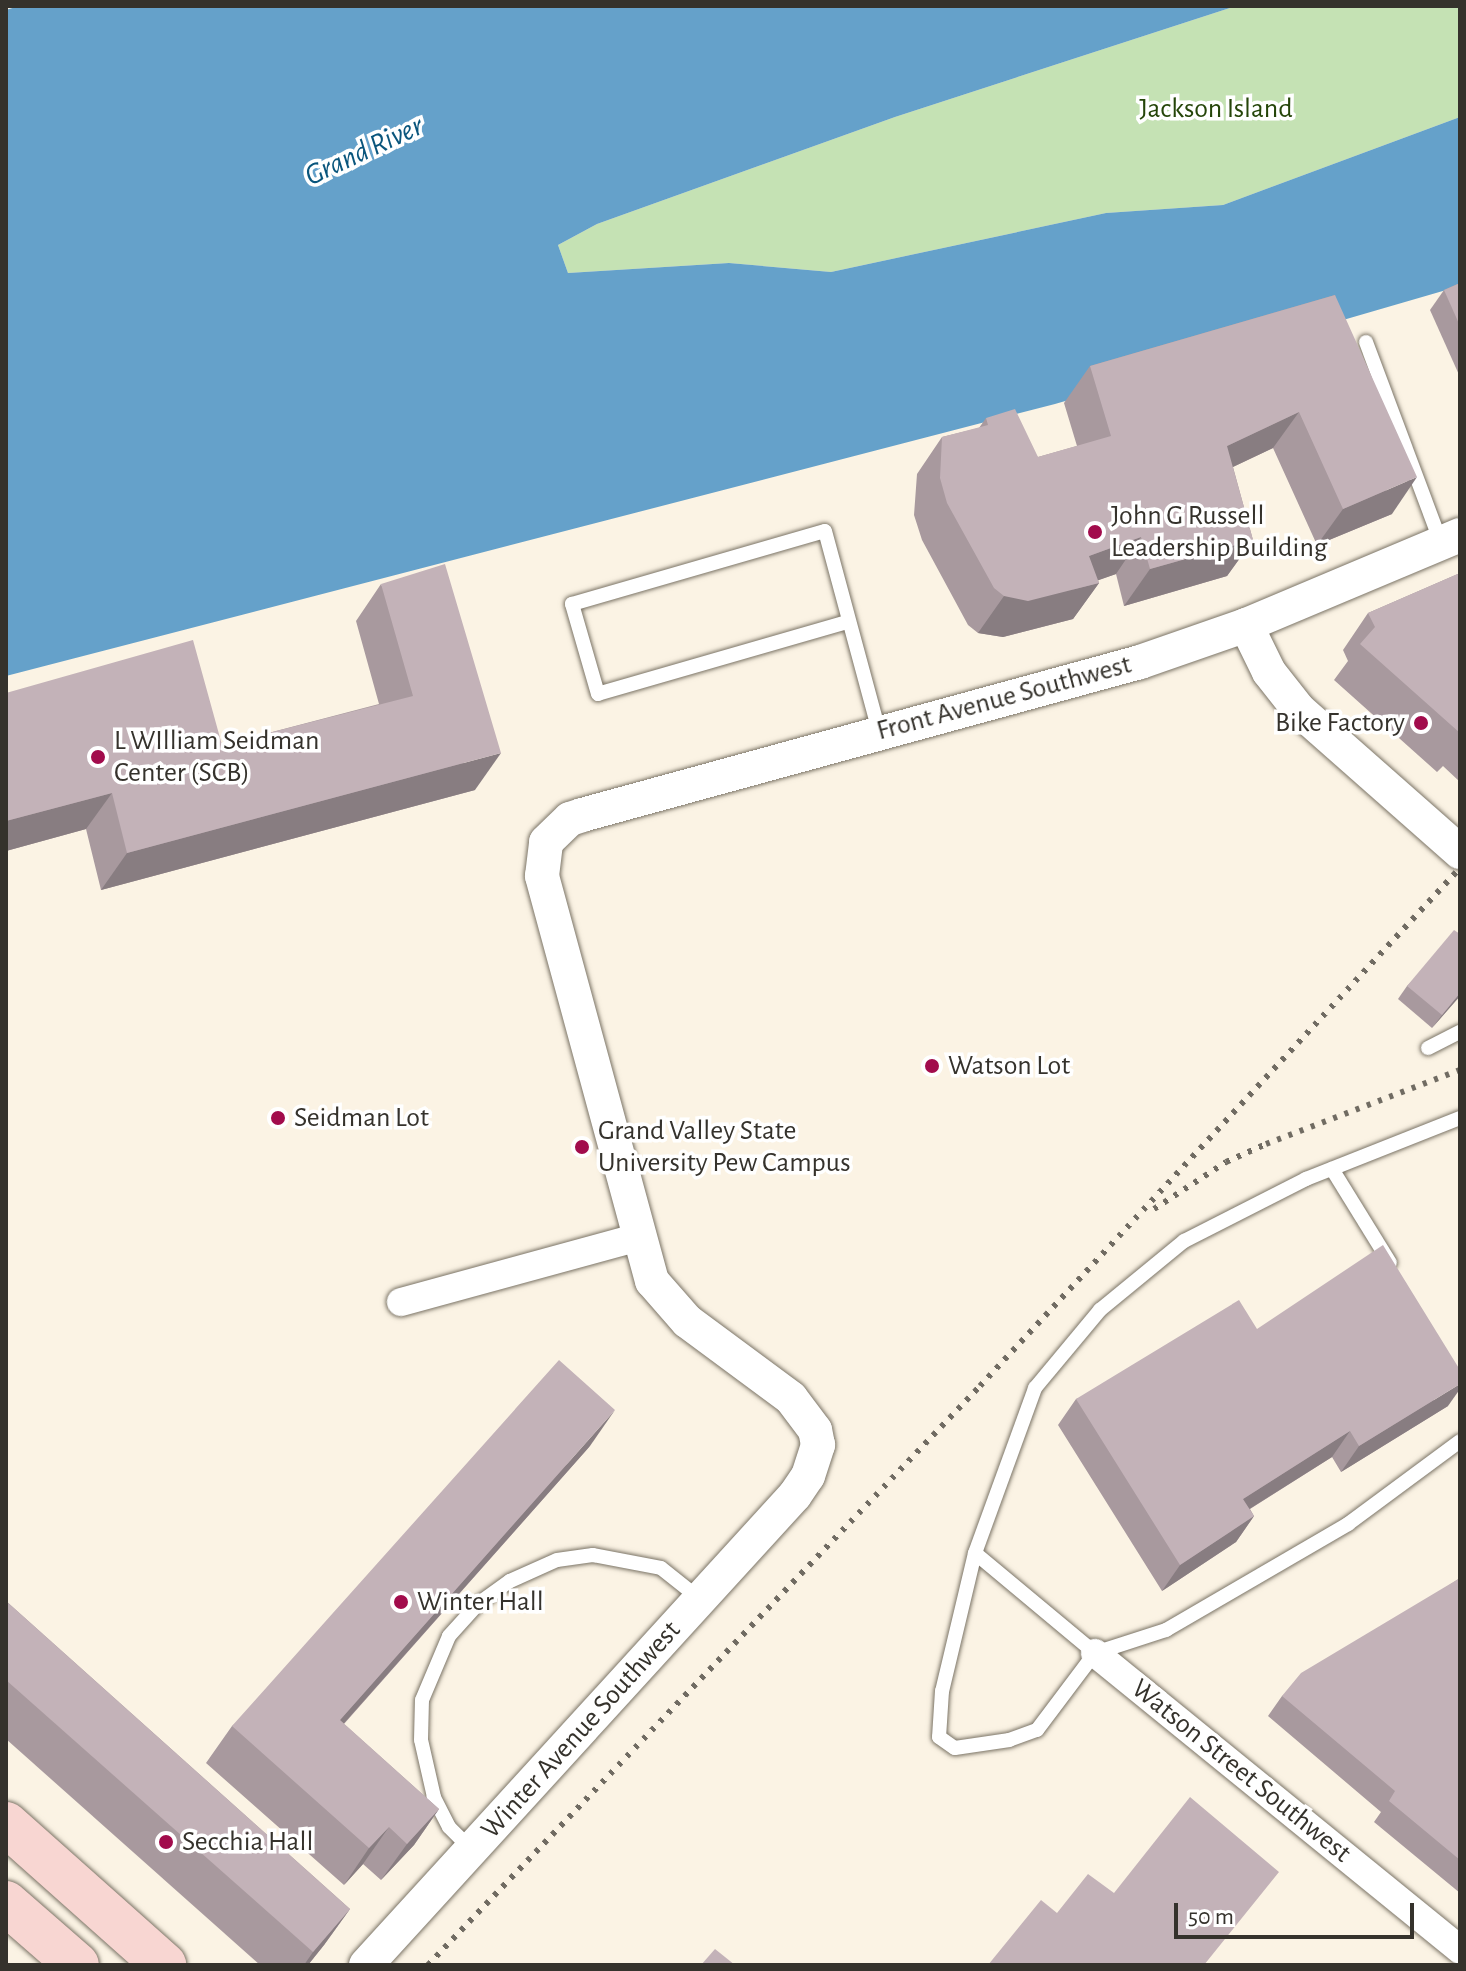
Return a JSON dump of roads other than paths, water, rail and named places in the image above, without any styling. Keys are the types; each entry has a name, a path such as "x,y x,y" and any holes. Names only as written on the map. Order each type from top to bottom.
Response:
{"main road":[{"path":"6,1824 164,1965"},
{"path":"6,1903 77,1965"}],"street":[{"name":"Front Avenue Southwest","path":"639,1237 542,876 546,842 570,819 879,731 1082,680 1246,625 1451,539"},
{"path":"1246,625 1269,672 1299,710 1460,852"},
{"path":"401,1302 639,1237"},
{"name":"Winter Avenue Southwest","path":"366,1965 795,1495 808,1476 818,1445 804,1412 776,1385 671,1306 652,1281 639,1237"},
{"name":"Watson Street Southwest","path":"1095,1653 1460,1950"}],"lane":[{"path":"1366,342 1451,539"},
{"path":"825,531 851,621 847,622 598,694 572,604 825,531"},
{"path":"847,622 879,731"},
{"path":"1428,1048 1460,1032"},
{"path":"1460,1118 1332,1169 1184,1241 1100,1310 1035,1388 975,1553 948,1653 939,1737 955,1748 1009,1740 1037,1730 1095,1653 1166,1630 1322,1539 1460,1441"},
{"path":"1332,1169 1396,1273"},
{"path":"975,1553 1095,1653"},
{"path":"472,1850 449,1827 434,1797 421,1740 422,1713 432,1667 449,1636 478,1604 510,1581 557,1560 593,1555 661,1568 700,1599"}],"water":[{"name":"Grand River","path":"19,6 1236,6 895,117 597,224 558,245 568,273 729,263 831,272 1106,213 1223,205 1460,117 1460,286 1055,404 6,676 6,10"}],"railway":[{"path":"428,1965 980,1386 1460,868"},
{"path":"1154,1209 1226,1162 1460,1070"}],"place":[{"name":"John G Russell Leadership Building","path":"1095,532"},
{"name":"Bike Factory","path":"1421,723"},
{"name":"L WIlliam Seidman Center (SCB)","path":"98,757"},
{"name":"Watson Lot","path":"932,1066"},
{"name":"Seidman Lot","path":"278,1118"},
{"name":"Grand Valley State University Pew Campus","path":"582,1147"},
{"name":"Winter Hall","path":"401,1602"},
{"name":"Secchia Hall","path":"166,1842"}],"park label":[{"name":"Jackson Island","path":"1216,109"}]}
